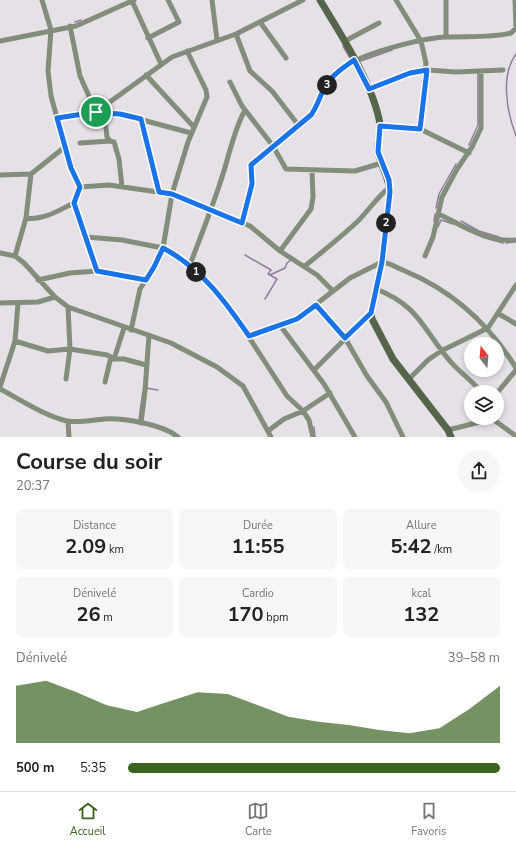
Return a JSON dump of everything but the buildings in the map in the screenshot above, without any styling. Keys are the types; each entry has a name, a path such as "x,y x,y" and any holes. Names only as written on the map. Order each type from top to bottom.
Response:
{"main road":[{"path":"320,0 345,41 375,104 380,126 378,152 390,187 382,262 371,313 385,347 408,380 450,434"}],"street":[{"path":"42,0 50,30 48,71 51,96 71,168 80,187 74,203 97,271"},
{"path":"148,38 179,22 168,0"},
{"path":"212,0 217,40"},
{"path":"57,118 104,110 161,64 187,50 236,34 303,0"},
{"path":"396,0 421,40 427,70 420,129"},
{"path":"446,0 446,37"},
{"path":"242,223 252,184 251,165 299,126 317,107 325,87 339,70 354,60 421,40 511,33 516,28 515,0"},
{"path":"0,41 28,37 89,21 133,1 148,38 161,64"},
{"path":"260,22 286,58"},
{"path":"345,41 380,23"},
{"path":"70,26 80,76 96,112"},
{"path":"236,34 250,71 272,91 299,126"},
{"path":"131,330 140,289 154,267 163,248 172,194 193,126 207,93 187,50"},
{"path":"369,89 410,73 427,70 480,72 503,70"},
{"path":"425,256 433,238 442,197 457,169 469,153 481,128 480,72"},
{"path":"146,75 193,126"},
{"path":"230,82 237,98 273,146 286,169 355,171 382,163"},
{"path":"104,110 191,133"},
{"path":"104,110 107,137 110,141 114,142 116,146 122,187"},
{"path":"189,267 212,210 235,132 245,110"},
{"path":"141,119 159,192"},
{"path":"380,126 420,129 469,153"},
{"path":"80,143 110,141"},
{"path":"0,175 31,174 66,146"},
{"path":"280,251 311,209 313,197 312,170"},
{"path":"16,256 26,218 31,174"},
{"path":"80,187 108,184 172,194 212,210 257,231 280,251 305,266 334,291"},
{"path":"305,266 339,239 360,219 377,198 390,187"},
{"path":"26,218 35,219 48,216 74,203"},
{"path":"439,214 491,238 505,241 516,240"},
{"path":"86,237 122,240 163,248 175,254 211,284 220,294 249,336 287,396 303,411 309,420 313,437"},
{"path":"0,253 16,256 55,297 68,307 124,328 171,342 232,377 247,392 271,437"},
{"path":"249,336 279,324 297,319 356,274 382,262 427,281 462,304 488,328 516,369 503,385"},
{"path":"38,280 70,273 97,271 146,280"},
{"path":"408,380 428,360 442,351 488,328 499,314 516,285"},
{"path":"376,289 399,300 416,314 442,351 474,385"},
{"path":"0,304 38,302 55,297"},
{"path":"18,303 15,341 0,388 43,412 68,421 108,419 141,423 161,428 178,437"},
{"path":"316,305 345,338 367,376 386,402 403,437"},
{"path":"66,379 70,349 68,307"},
{"path":"314,370 371,313"},
{"path":"499,314 516,324"},
{"path":"279,324 330,393 355,437"},
{"path":"105,382 112,358 124,328"},
{"path":"141,423 146,391 146,365 149,335"},
{"path":"15,341 48,351 70,349 92,352 146,365"},
{"path":"268,431 284,419 303,411 330,393"},
{"path":"68,421 69,437"},
{"path":"450,434 475,425"},
{"path":"500,425 516,436"}],"waterway":[{"path":"75,22 81,20"},
{"path":"343,46 350,58"},
{"path":"361,61 392,50"},
{"path":"516,54 511,63 507,83 508,105 516,136"},
{"path":"352,63 358,74"},
{"path":"469,145 478,125 478,73"},
{"path":"436,208 439,194 456,164"},
{"path":"434,221 435,214"},
{"path":"438,227 441,220 453,224"},
{"path":"461,221 479,231 499,237"},
{"path":"482,237 503,243"},
{"path":"506,243 514,242"},
{"path":"245,255 271,270 268,274 270,275"},
{"path":"270,275 285,268 287,263 291,260"},
{"path":"265,299 277,279 270,275"},
{"path":"146,388 158,390"},
{"path":"139,419 143,391"},
{"path":"314,427 315,437"}],"route":[{"path":"354,60 369,89 410,73 427,70 420,129 380,126 378,152 389,180 390,192 382,262 371,313 345,338 316,305 306,314 297,319 279,324 249,336 220,294 211,284 175,254 163,248 146,280 97,271 74,203 80,187 71,168 57,118 96,112 103,108 104,113 120,114 141,119 159,192 172,194 242,223 252,184 250,169 251,165 311,115 317,107 325,87 339,70 354,60"}]}
